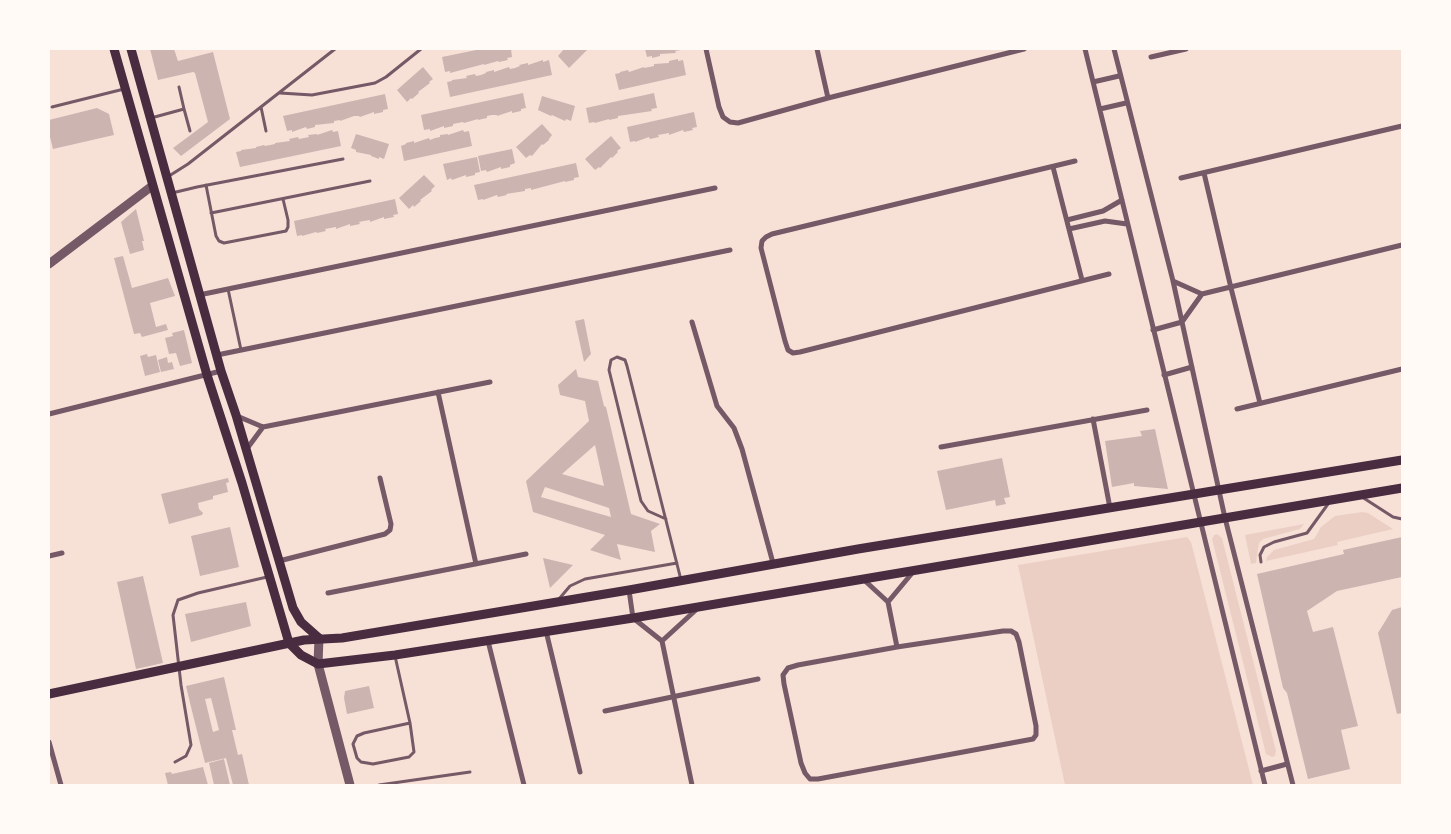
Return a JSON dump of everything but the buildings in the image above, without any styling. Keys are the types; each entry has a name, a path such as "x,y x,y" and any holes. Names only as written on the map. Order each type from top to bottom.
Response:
{"main road":[{"path":"114,49 207,375 242,483 289,643 301,655 318,664 395,655 633,618 1402,488"},
{"path":"131,49 170,194 221,370 293,608 301,622 319,638"},
{"path":"118,64 134,60"},
{"path":"49,694 289,643 319,638 342,638 629,590 773,563 1402,460"},
{"path":"242,483 254,480"}],"street":[{"path":"706,49 719,107 723,117 730,122 738,122 1024,49"},
{"path":"817,49 828,98"},
{"path":"1085,49 1265,785"},
{"path":"1114,49 1126,104 1173,281 1224,518 1293,785"},
{"path":"1151,57 1186,49"},
{"path":"1093,82 1119,76"},
{"path":"1100,109 1126,104"},
{"path":"1181,178 1402,126"},
{"path":"1075,161 772,234 762,241 761,248 785,341 788,350 793,353 800,352 1109,274"},
{"path":"1053,167 1082,280"},
{"path":"1204,173 1230,288 1260,403"},
{"path":"49,264 152,186"},
{"path":"200,295 715,188"},
{"path":"1067,220 1103,211 1122,200"},
{"path":"1103,211 1105,221"},
{"path":"1069,229 1105,221 1127,224"},
{"path":"1173,281 1202,294 1402,245"},
{"path":"217,355 730,250"},
{"path":"1153,330 1182,322 1202,294"},
{"path":"692,322 717,406 734,428 742,449 773,563"},
{"path":"1164,375 1192,367"},
{"path":"1237,409 1402,369"},
{"path":"49,414 221,370"},
{"path":"236,416 262,427 490,382"},
{"path":"438,392 476,564"},
{"path":"941,448 1147,410"},
{"path":"1092,420 1110,508"},
{"path":"246,450 262,427"},
{"path":"279,561 385,534 390,530 391,524 380,478"},
{"path":"49,556 62,553"},
{"path":"328,593 526,554"},
{"path":"888,602 915,570"},
{"path":"863,578 888,602 897,647"},
{"path":"629,590 633,618 662,641 692,785"},
{"path":"662,641 700,606"},
{"path":"1003,630 1016,634 1036,726 1036,735 1033,739 810,779 801,763 783,674 788,668 798,665 897,647 1003,630"},
{"path":"546,631 580,772"},
{"path":"319,638 318,664 350,785"},
{"path":"488,641 524,785"},
{"path":"605,711 758,679"},
{"path":"49,742 61,785"},
{"path":"1261,770 1288,764"}],"lane":[{"path":"166,177 188,164 335,49"},
{"path":"279,93 312,95 375,83 386,77 421,49"},
{"path":"179,87 190,131"},
{"path":"52,107 125,89"},
{"path":"261,106 266,131"},
{"path":"151,118 184,109"},
{"path":"170,194 343,158"},
{"path":"211,213 370,181"},
{"path":"206,185 219,241 224,243 286,231 288,220 284,199"},
{"path":"228,289 242,350"},
{"path":"666,519 648,511 642,501 609,370 611,360 617,357 625,360 628,366 682,580"},
{"path":"1359,496 1393,517 1402,518"},
{"path":"1261,562 1262,551 1268,544 1306,533 1331,500"},
{"path":"557,602 570,586 585,579 677,563"},
{"path":"175,762 186,756 192,745 178,667 173,615 178,600 198,593 270,577"},
{"path":"395,655 410,723 415,748 412,755 372,764 361,762 357,758 353,744 357,736 364,732 410,723"},
{"path":"379,785 470,772"}],"shaded area":[{"path":"1362,512 1368,513 1393,529 1337,542 1338,545 1266,561 1267,557 1274,550 1314,539 1321,527 1335,516"},
{"path":"1304,524 1300,529 1263,539 1259,543 1256,563 1251,564 1245,535"},
{"path":"1217,534 1222,538 1276,751 1275,756 1272,757 1266,754 1212,539"},
{"path":"1187,537 1191,542 1253,785 1065,785 1018,565"}]}
